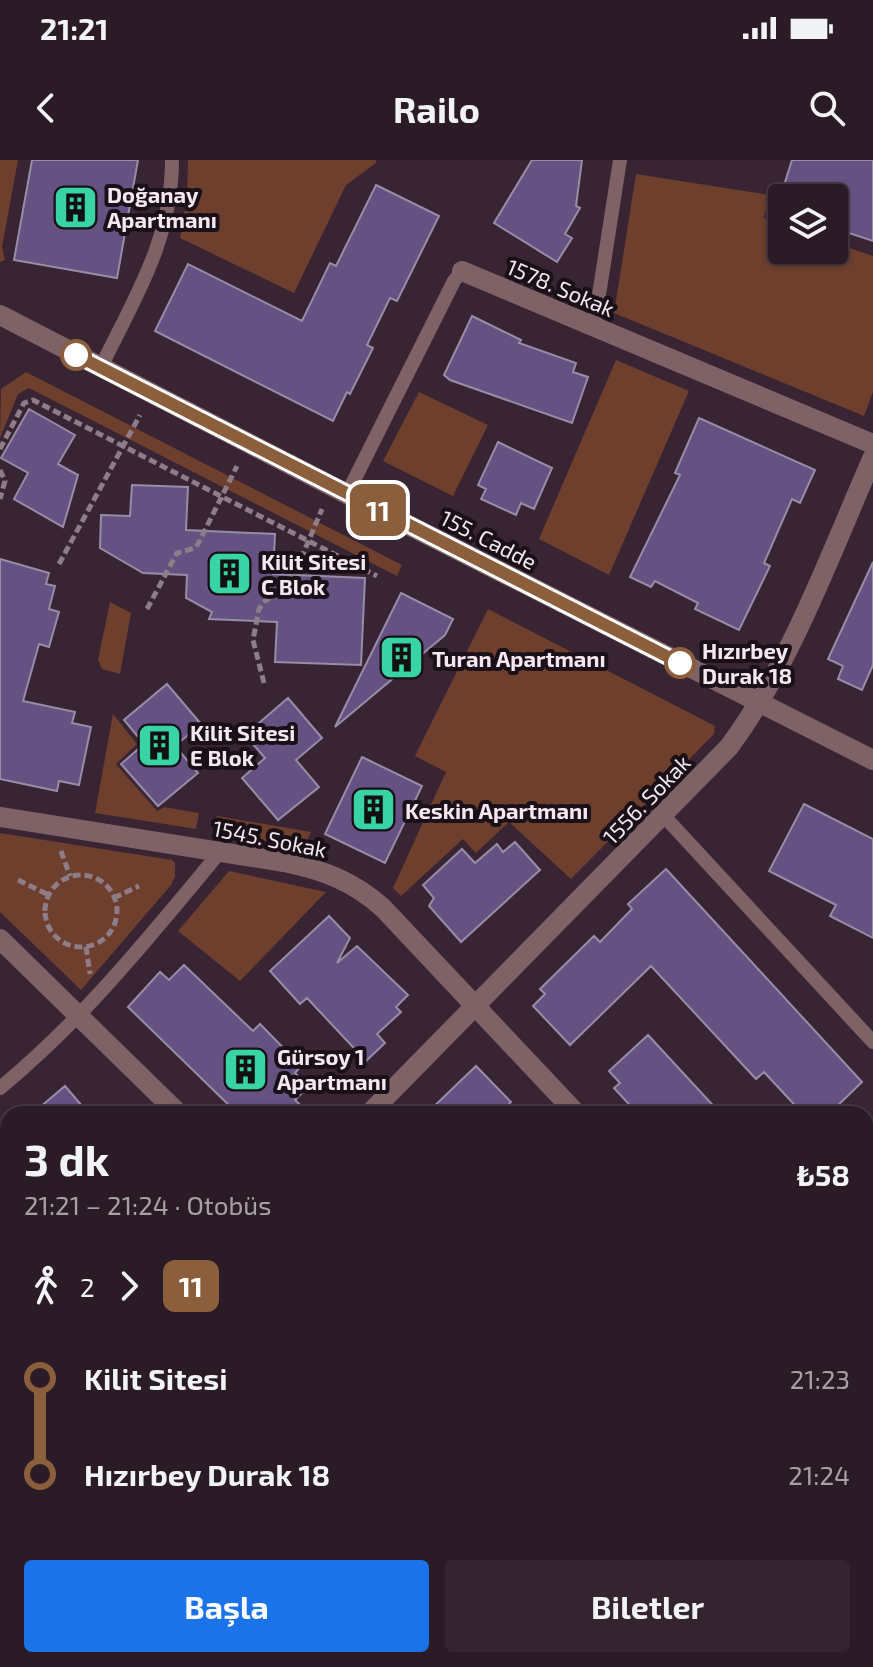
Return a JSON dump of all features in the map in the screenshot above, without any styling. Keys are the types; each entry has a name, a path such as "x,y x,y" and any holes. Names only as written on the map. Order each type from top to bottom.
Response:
{"street":[{"name":"1578. Sokak","path":"462,271 873,444"},
{"name":"155. Cadde","path":"1,317 873,760"},
{"name":"1556. Sokak","path":"377,1106 729,747 760,703 783,660 873,457"},
{"name":"1545. Sokak","path":"0,817 309,867 349,882 383,908 569,1106"},
{"path":"0,939 171,1106"}],"lane":[{"path":"101,367 162,236 170,203 172,160"},
{"path":"594,327 620,160"},
{"name":"1578. Sokak","path":"347,494 454,281 462,271"},
{"path":"664,816 873,1042"},
{"path":"0,1088 80,1017 220,852"}],"path":[{"path":"0,449 29,399 377,576"},
{"path":"59,564 140,415"},
{"path":"147,609 177,553 195,548 198,544 237,466"},
{"path":"0,470 5,481 0,499"},
{"path":"264,683 253,640 259,609 265,601 290,585 322,509"},
{"path":"58,842 70,876"},
{"path":"70,876 93,877 103,882 114,898 117,914 114,925 108,935 86,947 63,943 54,935 45,913 49,895 70,876"},
{"path":"18,880 49,895"},
{"path":"114,898 139,886"},
{"path":"86,947 91,978"}],"shaded area":[{"path":"0,160 18,160 2,247 5,260 0,262"},
{"path":"188,160 376,160 376,163 346,185 294,293 180,238 187,198"},
{"path":"636,174 768,195 764,218 768,220 768,264 848,264 848,248 873,256 873,392 864,416 614,313"},
{"path":"616,360 689,391 609,575 539,539"},
{"path":"26,372 402,565 397,576 29,388 18,394 0,438 1,389"},
{"path":"419,392 488,425 453,496 383,461"},
{"path":"110,602 131,613 120,674 102,669 98,660"},
{"path":"488,609 715,726 714,734 571,879 509,822 476,853 463,839 401,896 393,888 446,772 415,756"},
{"path":"113,714 137,744 116,764 157,811 164,807 199,813 196,829 95,813"},
{"path":"217,816 311,832 304,847 214,832"},
{"path":"0,833 172,860 175,876 171,885 81,990 0,912"},
{"path":"229,871 326,892 240,981 178,931"}],"building":[{"name":"Doğanay Apartmanı","path":"32,160 138,160 117,278 14,260"},
{"path":"532,160 582,160 576,206 580,208 565,234 572,238 557,262 494,223"},
{"path":"792,160 873,160 873,241 848,233 848,184 784,184"},
{"path":"376,185 439,216 397,301 390,298 367,345 373,348 333,421 155,331 188,264 302,321 330,263 336,266"},
{"path":"472,316 521,340 519,343 576,363 573,372 588,377 572,423 450,380 444,375"},
{"path":"29,409 75,435 58,464 78,475 63,527 14,499 28,473 1,458"},
{"path":"699,418 815,470 800,503 792,499 764,563 770,566 739,630 695,609 698,603 655,581 651,587 630,577 680,475 675,473"},
{"path":"498,442 552,468 534,509 521,503 516,515 481,499 486,489 478,485"},
{"path":"132,485 188,487 186,530 275,534 273,574 365,578 361,665 275,662 277,622 209,619 212,612 186,598 187,575 143,573 100,548 101,515 130,516"},
{"path":"0,559 49,573 46,584 55,586 49,609 59,612 49,647 39,644 23,701 75,712 72,723 91,727 79,785 59,781 57,791 0,779"},
{"path":"873,562 873,665 862,690 838,679 843,666 828,659"},
{"name":"Turan Apartmanı","path":"401,593 453,619 445,635 335,727"},
{"name":"Kilit Sitesi E Blok","path":"167,684 201,724 175,746 198,773 158,806 121,764 144,744 124,720"},
{"path":"288,698 322,738 296,760 319,787 278,820 242,778 265,758 245,735"},
{"name":"Keskin Apartmanı","path":"362,757 422,786 385,863 325,834"},
{"path":"804,804 873,839 873,938 830,916 836,905 769,871"},
{"path":"515,842 540,870 461,942 429,906 434,898 423,885 462,849 475,863 497,844 503,852"},
{"path":"666,869 862,1082 837,1106 796,1106 764,1072 756,1079 651,966 570,1045 533,1006 545,994 540,989 594,936 600,942 632,909 628,904"},
{"path":"329,916 350,938 337,963 357,946 408,995 396,1007 401,1012 377,1034 385,1043 366,1061 307,998 300,1004 270,971"},
{"path":"184,965 253,1031 260,1024 301,1066 295,1073 309,1086 295,1100 301,1106 230,1106 128,1007 160,972 169,980"},
{"path":"648,1035 714,1106 631,1106 614,1088 620,1083 609,1071"},
{"path":"476,1066 511,1102 507,1106 434,1106"},
{"path":"65,1086 82,1106 41,1106"}],"bus line":[{"name":"11","path":"76,355 680,663"}],"place":[{"name":"Doğanay Apartmanı","path":"76,207"},
{"name":"Kilit Sitesi C Blok","path":"230,574"},
{"name":"Turan Apartmanı","path":"401,658"},
{"name":"Hızırbey Durak 18","path":"680,663"},
{"name":"Kilit Sitesi E Blok","path":"159,745"},
{"name":"Keskin Apartmanı","path":"374,810"},
{"name":"Gürsoy 1 Apartmanı","path":"246,1069"}]}
